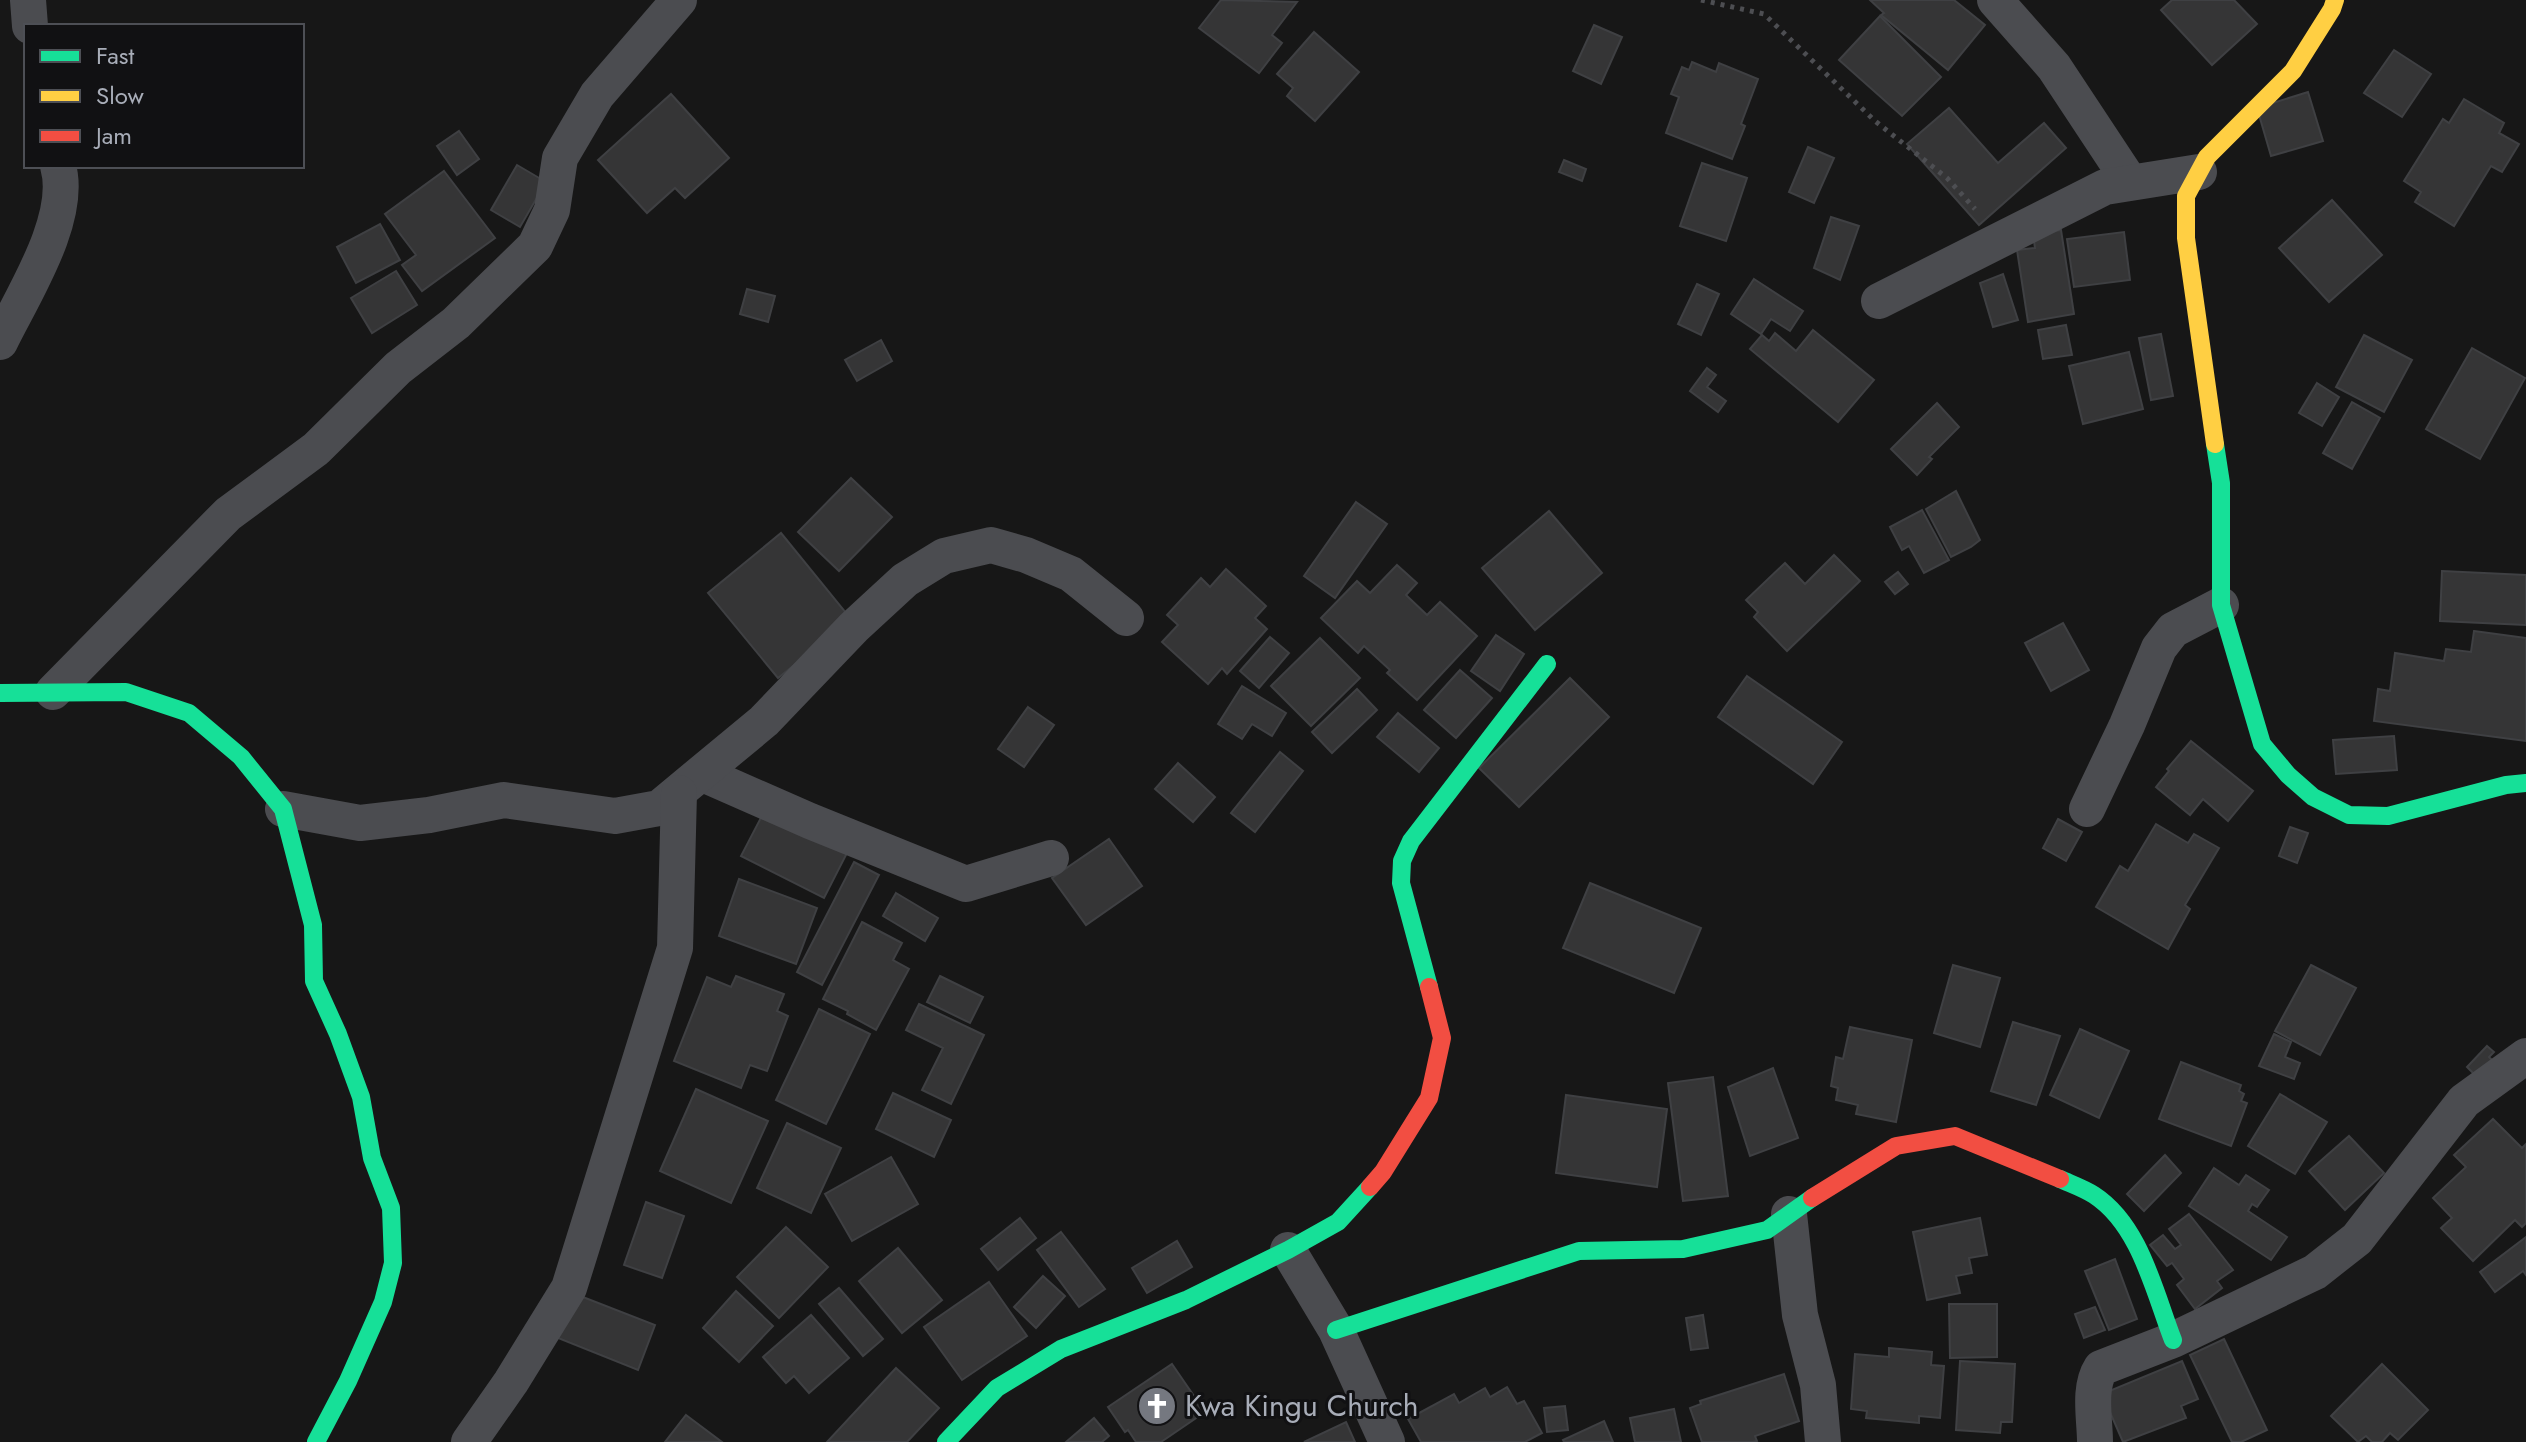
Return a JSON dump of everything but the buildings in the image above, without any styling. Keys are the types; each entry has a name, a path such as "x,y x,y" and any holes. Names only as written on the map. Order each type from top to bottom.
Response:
{"street":[{"path":"28,0 30,24"},
{"path":"53,692 228,514 316,449 398,368 456,323 535,246 552,210 560,158 597,95 679,0"},
{"path":"1995,0 2054,67 2130,182"},
{"path":"2335,0 2293,71 2207,157 2186,196 2186,238 2221,483 2221,605 2262,744 2288,775 2313,797 2349,815 2388,816 2506,785 2526,783"},
{"path":"0,342 54,234 62,179 59,168"},
{"path":"1879,301 2105,187 2199,172"},
{"path":"283,809 360,823 429,815 504,800 615,816 659,808 764,721 854,627 905,580 944,556 991,545 1026,555 1071,574 1126,618"},
{"path":"2087,809 2159,648 2173,630 2221,605"},
{"path":"946,1442 997,1388 1061,1349 1186,1300 1288,1250 1338,1222 1383,1172 1429,1098 1442,1038 1401,883 1402,861 1411,841 1547,664"},
{"path":"0,693 126,692 189,713 241,757 283,809 313,925 314,981 361,1097 372,1158 391,1208 393,1263 383,1302 348,1381 316,1442"},
{"path":"691,783 810,821 966,884 1051,858"},
{"path":"469,1442 511,1382 569,1288 675,948 691,783"},
{"path":"2095,1442 2095,1377 2101,1368 2173,1340 2315,1272 2357,1239 2464,1101 2526,1056"},
{"path":"1336,1330 1579,1251 1683,1249 1767,1230 1896,1146 1955,1136 2028,1164 2094,1195 2121,1219 2142,1259 2173,1340"},
{"path":"1789,1214 1800,1315 1818,1385 1823,1442"},
{"path":"1288,1250 1336,1330 1387,1442"}],"path":[{"path":"1701,0 1764,14 1875,121 1947,178 2003,239"}],"traffic: fast":[{"path":"2215,444 2221,483 2221,605 2262,744 2288,775 2313,797 2349,815 2388,816 2506,785 2526,783"},
{"path":"1429,987 1401,883 1402,861 1411,841 1547,664"},
{"path":"0,693 126,692 189,713 241,757 283,809 313,925 314,981 361,1097 372,1158 391,1208 393,1263 383,1302 348,1381 316,1442"},
{"path":"2060,1179 2094,1195 2123,1223 2144,1260 2173,1340"},
{"path":"946,1442 997,1388 1061,1349 1186,1300 1288,1250 1338,1222 1370,1187"},
{"path":"1336,1330 1579,1251 1683,1249 1767,1230 1812,1198"}],"traffic: slow":[{"path":"2215,444 2186,238 2186,196 2207,157 2293,71 2335,0"}],"traffic: jam":[{"path":"1370,1187 1383,1172 1429,1098 1442,1038 1429,987"},
{"path":"1812,1198 1896,1146 1955,1136 2060,1179"}],"place":[{"name":"Kwa Kingu Church","path":"1157,1406"}]}
